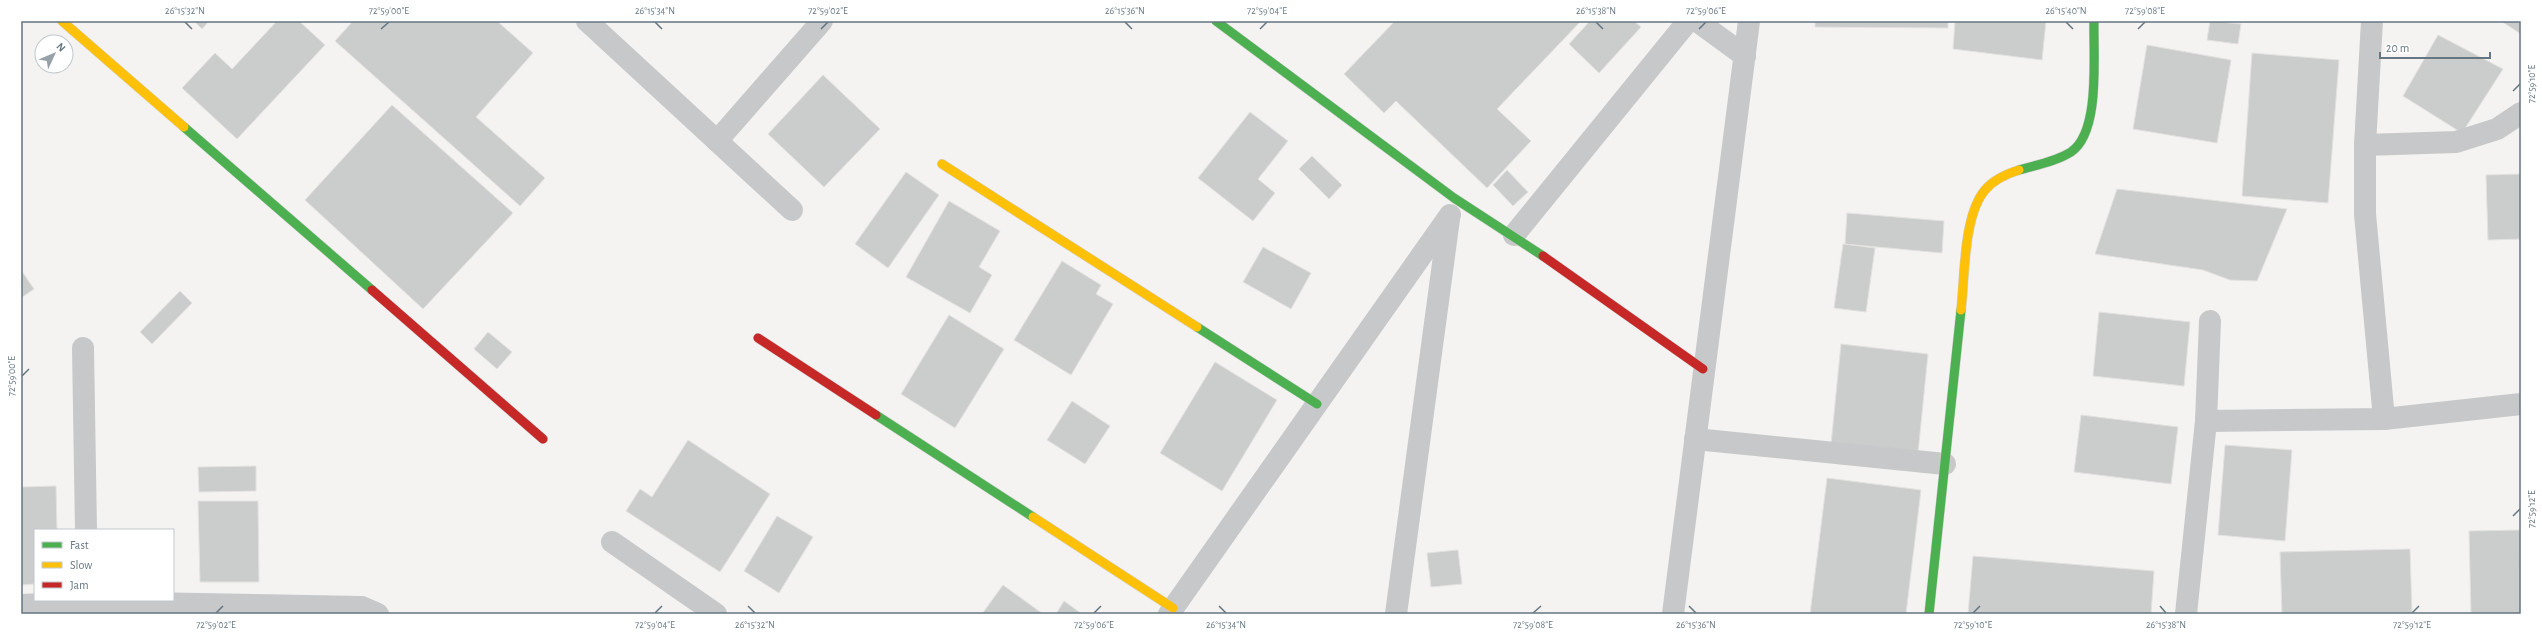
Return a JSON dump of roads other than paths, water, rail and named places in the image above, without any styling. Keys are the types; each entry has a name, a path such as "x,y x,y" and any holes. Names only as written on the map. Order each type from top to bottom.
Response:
{"street":[{"path":"62,21 543,439"},
{"path":"587,21 792,210"},
{"path":"717,141 822,21"},
{"path":"1216,21 1452,206 1514,236 1703,369"},
{"path":"1514,236 1688,21"},
{"path":"1697,21 1745,56"},
{"path":"1673,614 1703,369 1749,21"},
{"path":"1929,614 1972,218 1985,190 2003,176 2059,160 2082,141 2090,116 2094,21"},
{"path":"2372,21 2365,145 2366,214 2384,419"},
{"path":"2365,145 2456,142 2497,129 2521,113"},
{"path":"942,164 1317,404"},
{"path":"758,338 1171,611 1317,404 1452,206"},
{"path":"1396,614 1452,206"},
{"path":"2186,614 2206,421 2210,321"},
{"path":"83,348 86,529"},
{"path":"2206,421 2384,419 2521,404"},
{"path":"1695,440 1946,464"},
{"path":"612,542 716,614"},
{"path":"21,605 362,607 378,614"}]}
